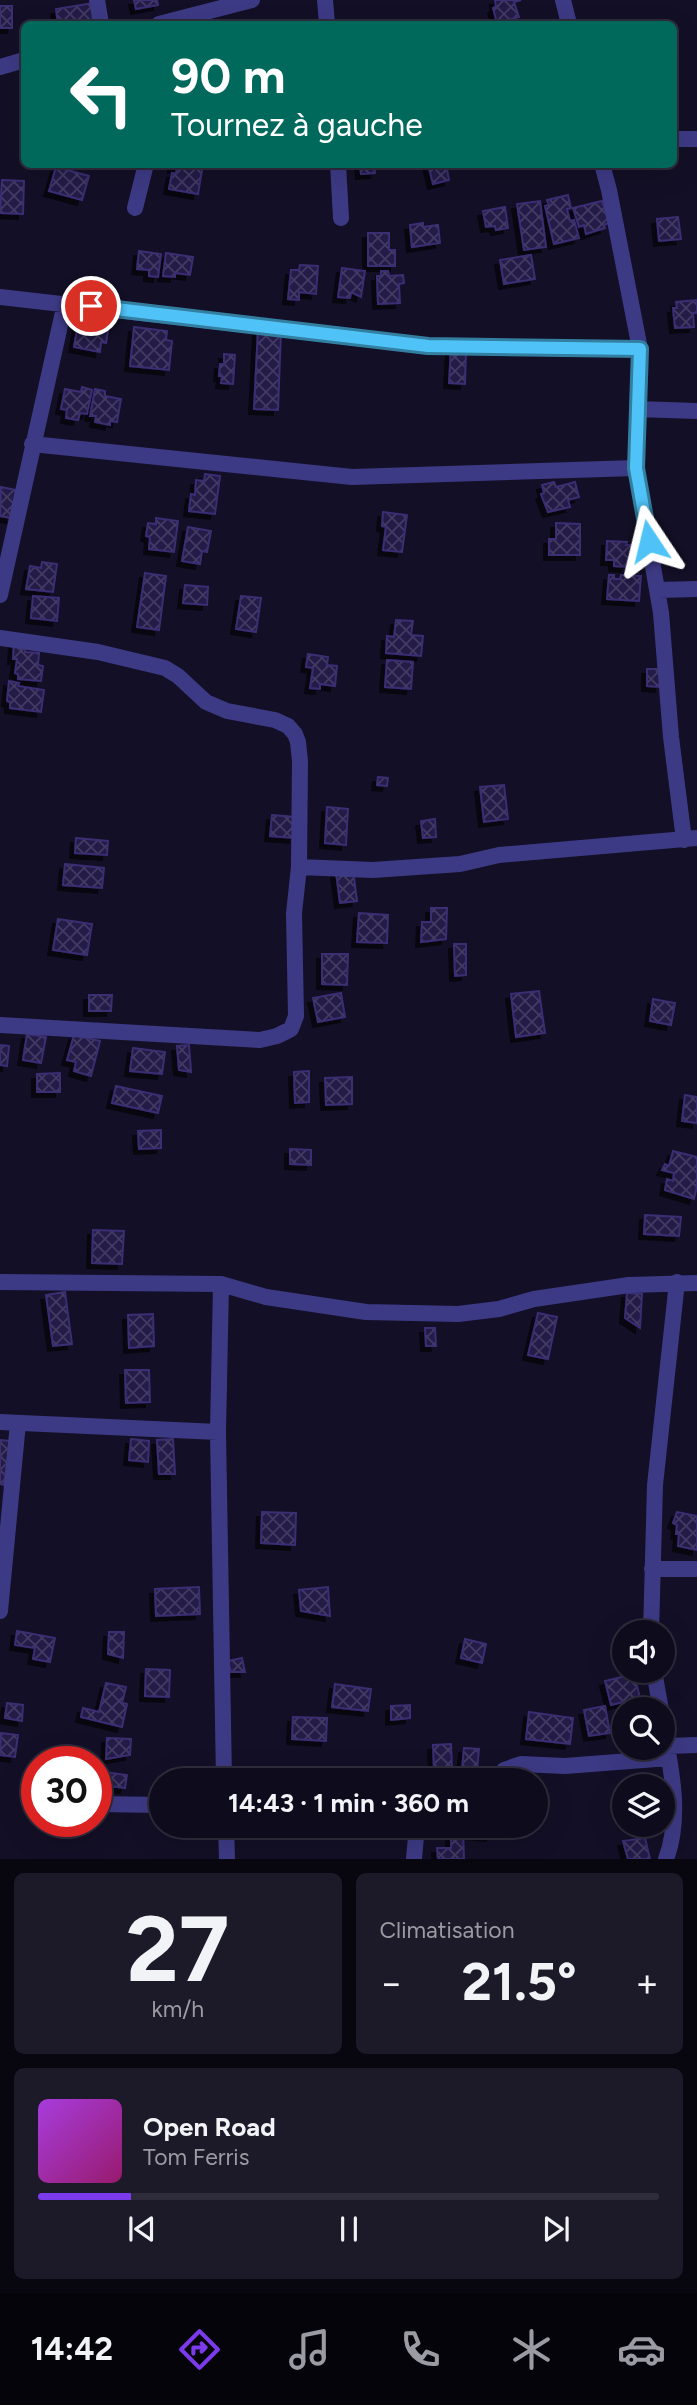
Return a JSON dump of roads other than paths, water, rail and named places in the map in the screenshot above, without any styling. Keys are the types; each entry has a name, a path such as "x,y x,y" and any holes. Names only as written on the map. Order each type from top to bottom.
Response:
{"street":[{"path":"97,0 100,21"},
{"path":"167,21 193,8 252,0"},
{"path":"325,0 327,21"},
{"path":"563,0 568,21"},
{"path":"0,67 21,61"},
{"path":"677,139 697,139"},
{"path":"135,208 145,168"},
{"path":"338,168 341,218"},
{"path":"299,867 373,870 460,864 499,855 691,839 671,737 658,590 636,468 640,349 603,168"},
{"path":"0,297 428,346 640,349"},
{"path":"0,595 65,303"},
{"path":"637,410 697,411"},
{"path":"32,444 352,477 636,468"},
{"path":"658,590 697,589"},
{"path":"0,638 99,652 164,668 178,676 206,702 227,711 275,720 288,726 298,742 299,867 294,914 296,1016 291,1029 278,1036 260,1040 0,1025"},
{"path":"0,1282 221,1284 266,1297 366,1312 458,1314 499,1309 534,1299 581,1291 629,1285 697,1283"},
{"path":"651,1620 655,1485 677,1282"},
{"path":"221,1284 218,1432 224,1768"},
{"path":"0,1422 218,1432"},
{"path":"0,1611 18,1423"},
{"path":"652,1569 697,1569"},
{"path":"675,1750 697,1745"},
{"path":"510,1768 521,1764 565,1766 612,1760"},
{"path":"666,1859 674,1822 669,1760"},
{"path":"112,1804 149,1805"},
{"path":"226,1838 227,1859"},
{"path":"414,1859 416,1838"}]}
